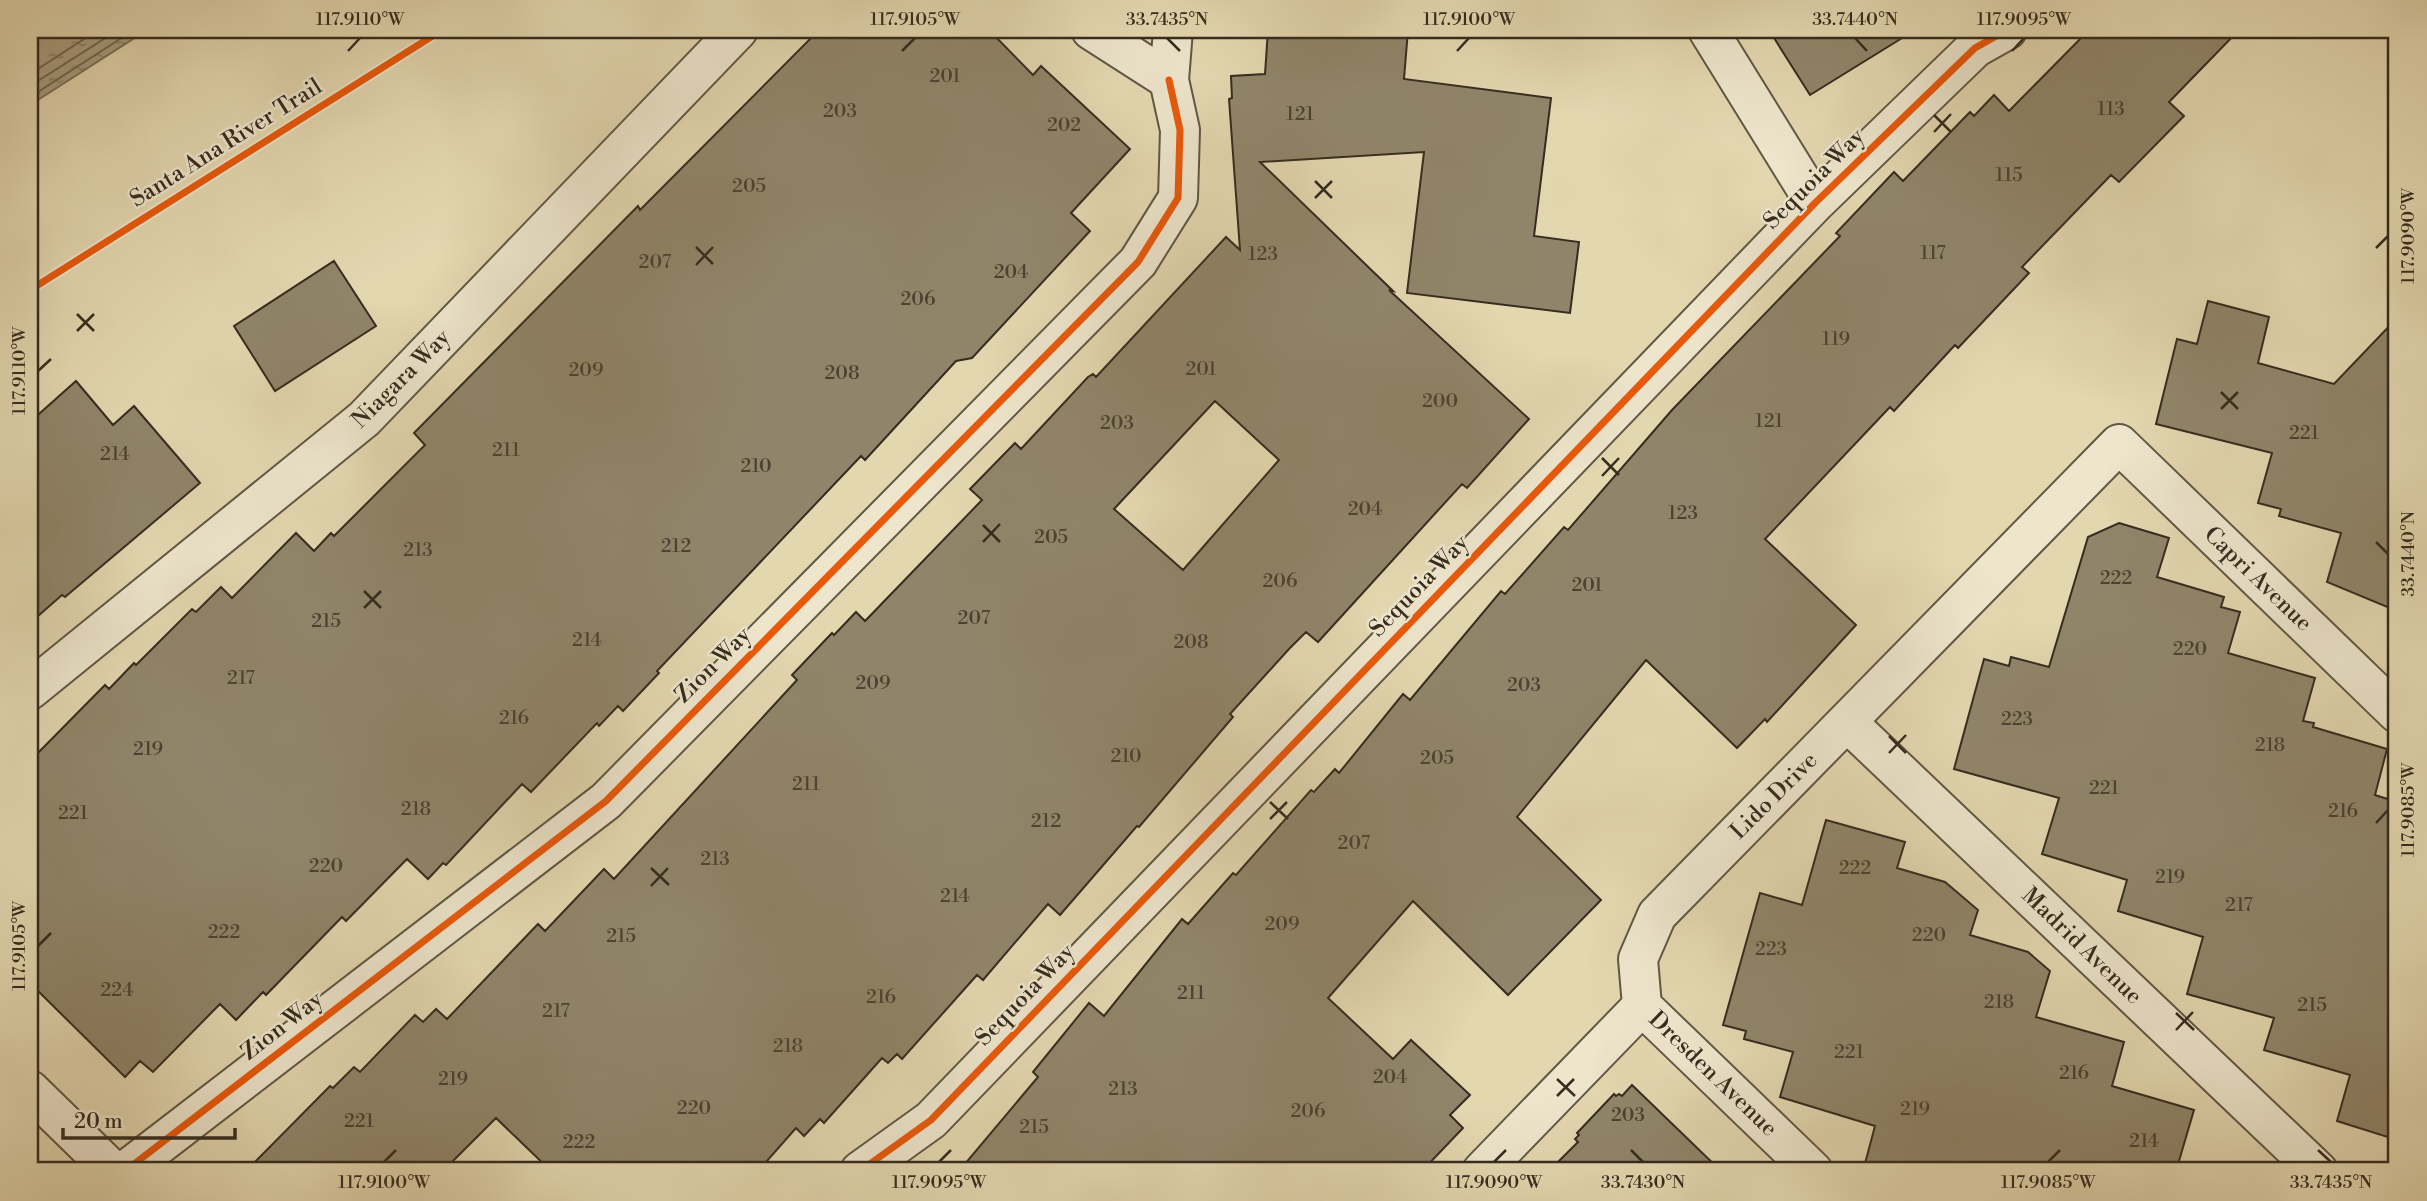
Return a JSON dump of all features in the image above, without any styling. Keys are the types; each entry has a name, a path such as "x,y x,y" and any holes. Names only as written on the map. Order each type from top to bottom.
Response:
{"street":[{"name":"Niagara Way","path":"30,690 364,419 738,30"},
{"path":"1091,30 1169,80 1173,30"},
{"path":"1708,30 1815,203"},
{"name":"Sequoia Way","path":"860,1171 931,1120 1815,203 1975,48 2007,30"},
{"name":"Zion Way","path":"125,1171 606,801 1138,262 1178,198 1180,130 1169,80"},
{"name":"Capri Avenue","path":"2119,444 2397,713"},
{"name":"Lido Drive","path":"1642,1006 1638,958 1657,915 2119,444"},
{"name":"Madrid Avenue","path":"1847,722 2318,1171"},
{"path":"1482,1171 1642,1006"},
{"name":"Dresden Avenue","path":"1642,1006 1813,1171"},
{"path":"30,1090 113,1171"}],"water":[{"path":"30,30 147,30 30,105"}],"building":[{"path":"819,30 989,30 1033,75 1041,66 1130,149 1071,213 1090,231 972,358 956,361 865,460 861,456 657,671 659,673 623,711 618,706 599,726 597,723 531,792 522,784 446,865 443,863 428,879 407,859 346,921 342,917 266,995 263,992 236,1020 220,1004 153,1072 140,1061 125,1077 30,983 30,761 105,685 109,689 192,609 196,612 221,587 232,598 296,533 314,551 331,533 334,536 425,445 414,433 638,206 640,210"},
{"path":"1268,30 1408,30 1404,79 1551,98 1534,236 1579,242 1570,313 1407,293 1424,152 1260,162 1393,291 1389,290 1529,419 1467,488 1462,484 1318,642 1306,632 1289,649 1230,714 1233,717 1139,827 1137,826 1060,915 1048,904 983,980 977,975 902,1059 897,1054 888,1063 882,1058 824,1123 820,1119 804,1136 796,1128 758,1171 551,1171 496,1118 443,1171 246,1171 330,1086 333,1088 354,1067 360,1072 415,1015 423,1022 436,1009 447,1019 538,924 545,931 604,869 614,879 797,680 792,675 832,633 834,635 856,612 865,621 982,500 970,489 1015,443 1021,449 1088,377 1093,374 1096,377 1226,237 1240,250 1229,99 1232,98 1231,76 1265,74","holes":["1215,401 1279,460 1183,570 1114,509"]},
{"path":"1769,30 1915,30 1810,95"},
{"path":"2089,30 2239,30 2169,102 2184,116 2119,182 2111,175 2022,267 2029,273 1958,348 1955,345 1894,411 1890,407 1765,539 1856,625 1767,722 1765,719 1737,748 1646,660 1517,817 1601,900 1508,995 1413,901 1328,998 1393,1059 1411,1040 1470,1095 1450,1115 1463,1128 1422,1171 959,1171 1038,1077 1033,1072 1089,1003 1104,1016 1182,919 1188,924 1233,873 1236,875 1311,790 1314,792 1335,769 1339,773 1403,694 1410,700 1501,591 1505,594 1564,527 1568,530 1672,410 1840,236 1836,233 1894,172 1903,181 1970,112 1974,116 1994,95 2009,111"},
{"path":"334,261 376,326 275,391 234,326"},
{"path":"2208,301 2269,317 2258,363 2334,384 2397,318 2397,611 2327,582 2341,533 2279,516 2281,509 2258,503 2272,453 2156,424 2177,339 2197,344"},
{"path":"76,381 113,425 134,406 200,483 65,597 62,595 30,623 30,422"},
{"path":"2119,523 2169,538 2157,577 2224,597 2221,607 2240,612 2228,653 2315,678 2303,721 2314,723 2313,727 2387,749 2375,795 2397,802 2397,1140 2337,1121 2350,1075 2264,1050 2274,1018 2187,994 2203,937 2118,911 2127,880 2042,854 2059,798 1954,769 1984,659 2009,666 2011,657 2049,667 2088,537"},
{"path":"1826,820 1905,842 1897,868 1945,882 1978,910 1970,935 2028,952 2050,971 2036,1017 2124,1042 2112,1086 2194,1110 2176,1171 1863,1171 1875,1126 1780,1097 1793,1052 1744,1039 1746,1031 1723,1025 1760,893 1802,905"},
{"path":"1632,1085 1721,1171 1549,1171 1578,1142 1575,1139 1579,1135 1577,1133 1614,1094 1622,1096"}],"cycle path":[{"name":"Santa Ana River Trail","path":"30,290 442,30"},
{"path":"860,1171 931,1120 1815,203 1975,48 2007,30"},
{"path":"125,1171 606,801 1138,262 1178,198 1180,130 1169,80"}]}
